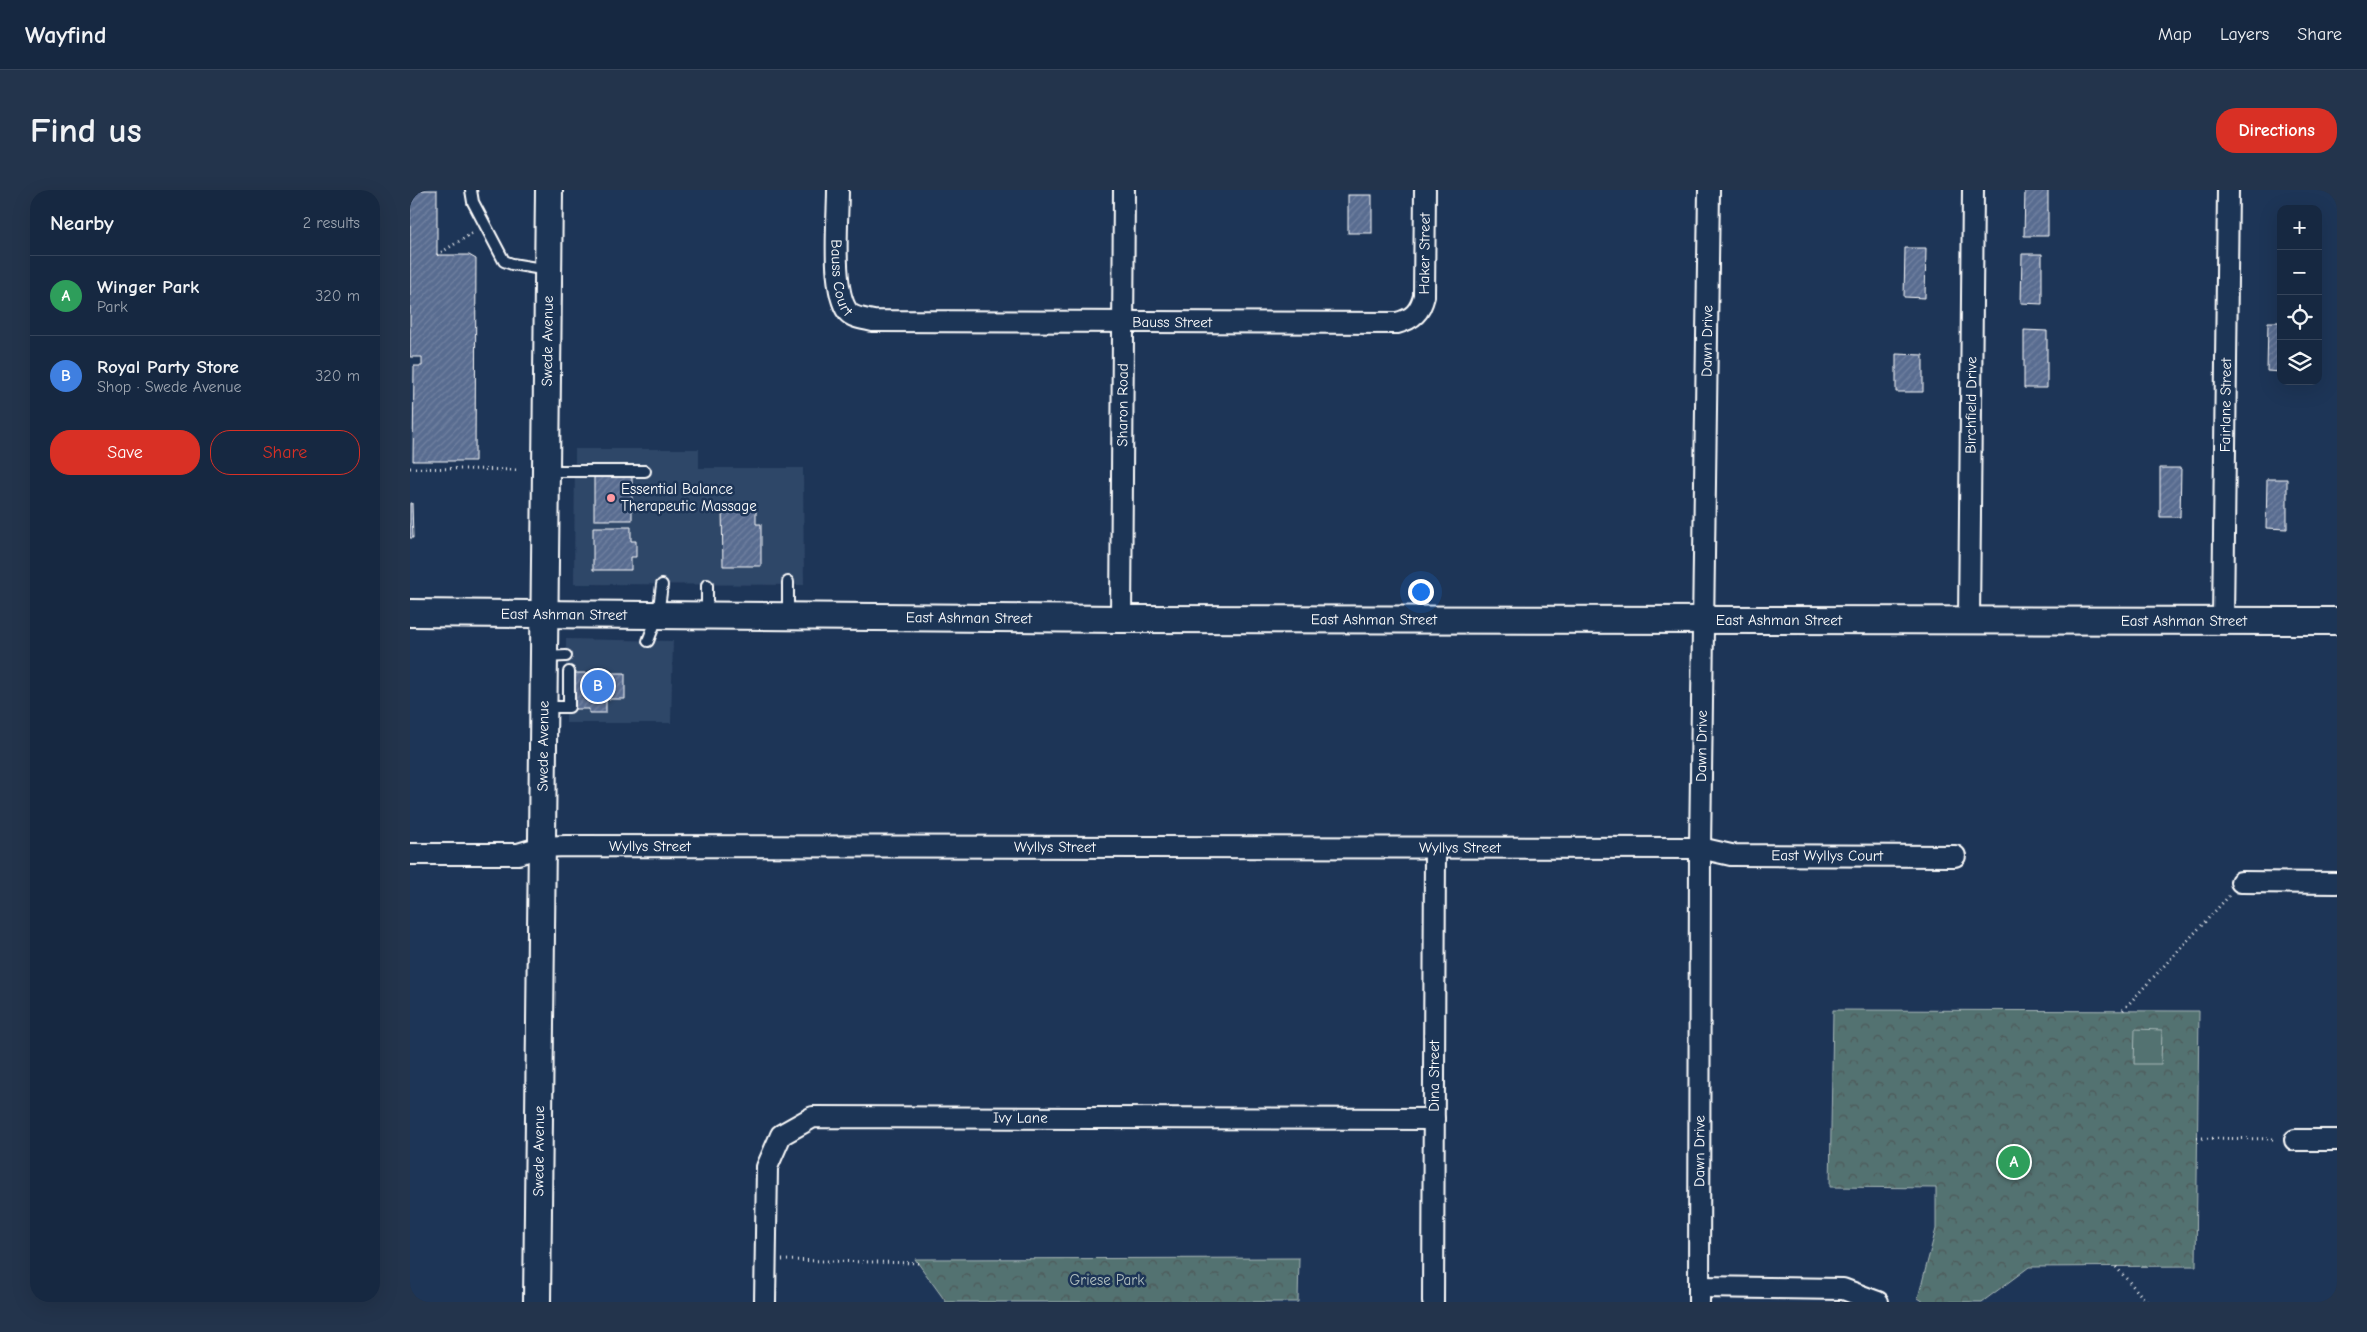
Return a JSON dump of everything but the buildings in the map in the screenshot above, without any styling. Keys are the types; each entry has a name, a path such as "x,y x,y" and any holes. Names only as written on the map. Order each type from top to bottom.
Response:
{"street":[{"name":"Swede Avenue","path":"537,1302 544,707 555,656 545,614 549,190"},
{"name":"Bauss Court","path":"838,190 838,283 841,299 849,314 873,321 927,321"},
{"name":"Sharon Road","path":"1121,619 1124,190"},
{"name":"Haker Street","path":"1415,316 1422,306 1424,296 1425,190"},
{"name":"Dawn Drive","path":"1699,1295 1700,848 1705,622 1709,190"},
{"name":"Birchfield Drive","path":"1969,620 1973,190"},
{"name":"Fairlane Street","path":"2223,620 2228,190"},
{"name":"Bauss Street","path":"927,321 1397,323 1415,316"},
{"name":"East Ashman Street","path":"410,613 1705,622 1969,620 2337,621"},
{"name":"Wyllys Street","path":"410,854 518,854 541,847 1700,848"},
{"name":"East Wyllys Court","path":"1700,848 1731,855 1955,856"},
{"name":"Dina Street","path":"1433,1302 1435,849"},
{"path":"2241,882 2337,883"},
{"name":"Ivy Lane","path":"765,1302 767,1167 780,1135 813,1117 1434,1119"},
{"path":"2295,1140 2337,1140"},
{"path":"1699,1295 1844,1289 1878,1302"}],"lane":[{"path":"471,190 473,202 504,260 512,264 548,270"},
{"path":"546,471 645,471"},
{"path":"788,582 788,616"},
{"path":"648,641 658,615 662,584"},
{"path":"707,585 707,615"},
{"path":"544,707 569,707 569,672"}],"path":[{"path":"436,255 474,232 478,240"},
{"path":"410,468 516,470"},
{"path":"2123,1010 2241,882"},
{"path":"2197,1138 2295,1140"},
{"path":"766,1260 919,1263"},
{"path":"2116,1267 2146,1302"}],"shaded area":[{"path":"575,449 699,449 699,468 803,468 804,585 574,584"},
{"path":"566,639 673,641 671,723 566,723"}],"green space":[{"path":"1833,1010 2199,1011 2196,1266 2029,1267 1982,1302 1924,1302 1918,1298 1936,1229 1936,1188 1830,1187"},
{"path":"2135,1029 2162,1030 2161,1064 2134,1064"},
{"name":"Griese Park","path":"1299,1258 1298,1302 946,1302 915,1259"}],"place":[{"name":"Essential Balance Therapeutic Massage","path":"611,498"},
{"name":"Royal Party Store","path":"598,686"},
{"name":"Winger Park","path":"2014,1162"}]}
